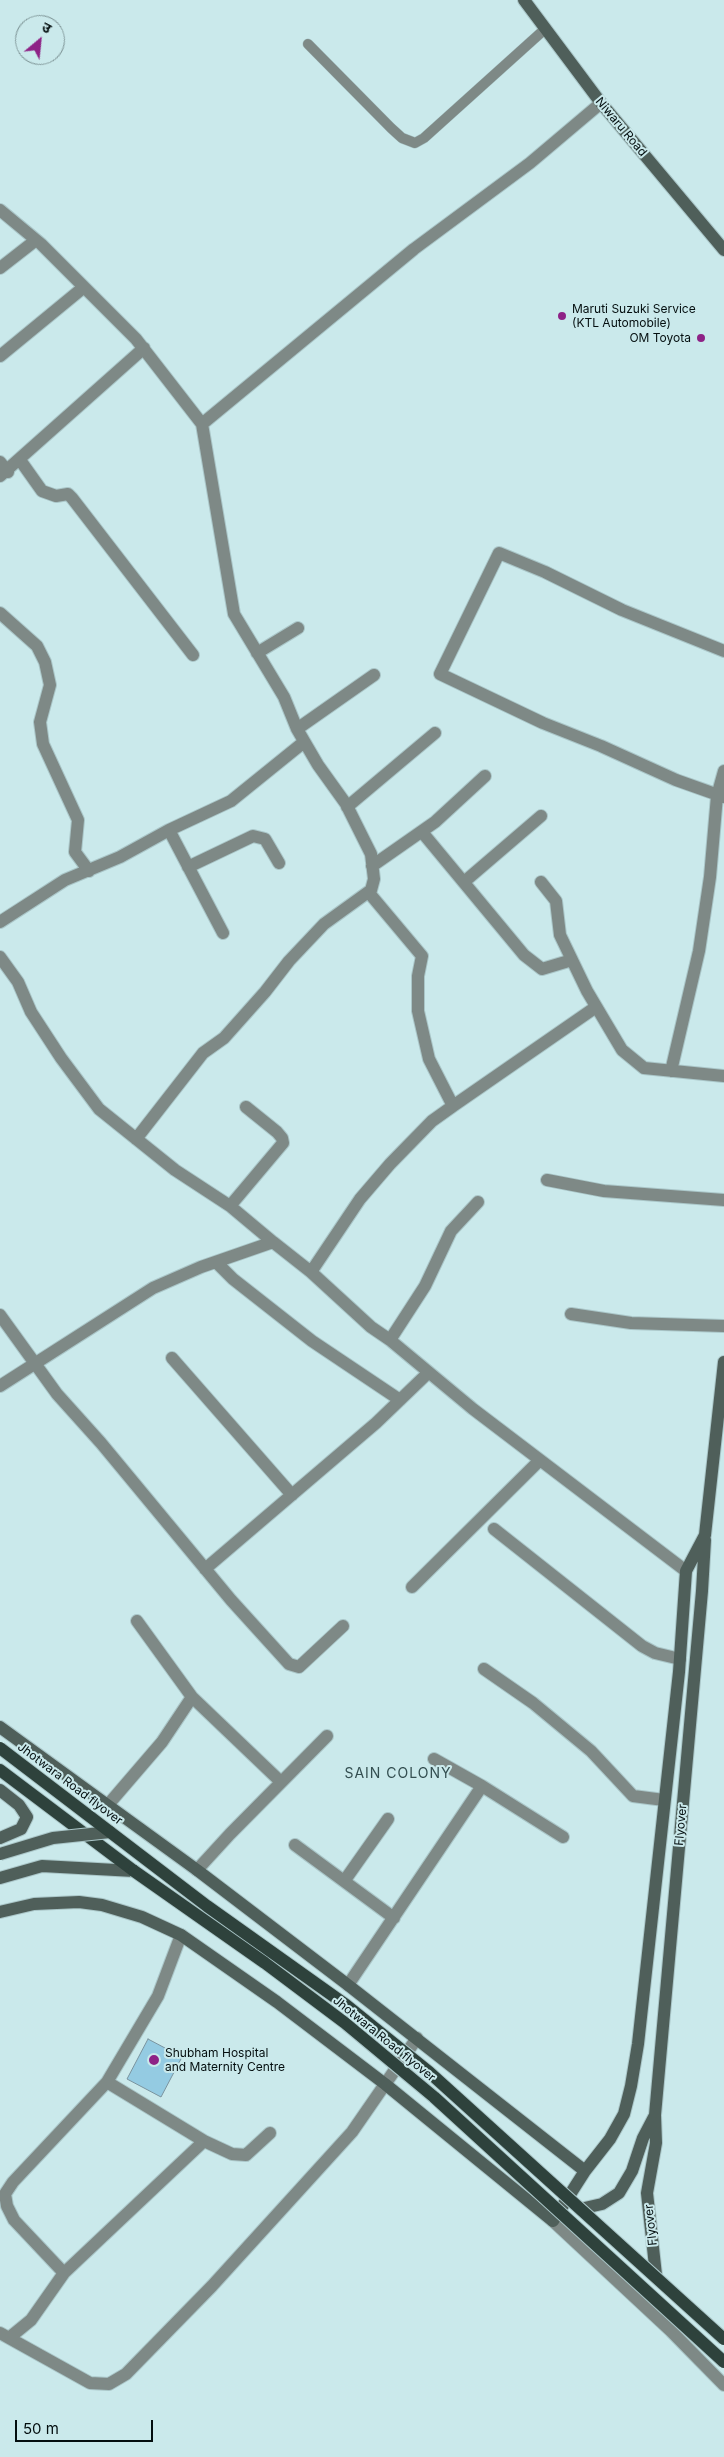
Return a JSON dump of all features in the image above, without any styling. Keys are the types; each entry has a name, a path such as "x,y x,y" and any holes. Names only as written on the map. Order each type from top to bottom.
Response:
{"main road":[{"name":"Jhotwara Road flyover","path":"0,1748 207,1906 346,2006 428,2072 656,2275 724,2339"},
{"name":"Jhotwara Road flyover","path":"0,1770 134,1871 265,1963 360,2036 434,2097 724,2362"}],"street":[{"name":"Niwaru Road","path":"524,0 601,103 724,249"},
{"path":"202,424 414,249 530,163 601,103"},
{"path":"0,210 36,240 144,348 202,424 234,614 284,697 304,742 347,807 371,854 374,879 370,894 422,956 418,976 418,1011 429,1059 453,1106"},
{"path":"0,268 36,240"},
{"path":"0,356 84,287"},
{"path":"3,470 20,460 144,348"},
{"path":"20,460 42,491 56,496 68,494 72,498 193,655"},
{"path":"721,797 543,723 440,674 499,553 545,572 622,610 724,652"},
{"path":"0,613 37,646 45,662 50,685 40,722 43,744 78,820 75,852 89,871"},
{"path":"258,653 298,628"},
{"path":"297,729 374,675"},
{"path":"347,807 435,733"},
{"path":"0,922 65,880 120,857 169,830 231,801 304,742"},
{"path":"672,1071 699,951 724,771"},
{"path":"372,866 422,832 485,776"},
{"path":"464,882 541,816"},
{"path":"169,830 223,933"},
{"path":"422,832 524,955 542,969 572,960"},
{"path":"188,867 253,836 265,839 279,863"},
{"path":"542,882 556,901 560,935 572,960 596,1007 622,1050 633,1062 644,1068 724,1076"},
{"path":"136,1140 203,1053 224,1038 265,992 289,960 324,924 371,890"},
{"path":"0,956 18,982 31,1012 61,1058 99,1110 175,1170 230,1206 310,1272 371,1328 390,1340 428,1374 686,1572"},
{"path":"310,1272 360,1199 390,1164 432,1121 596,1007"},
{"path":"230,1206 283,1143 277,1132 246,1106"},
{"path":"547,1180 604,1191 724,1200"},
{"path":"390,1340 425,1286 451,1231 478,1202"},
{"path":"0,1386 153,1288 201,1267 274,1242"},
{"path":"217,1263 233,1279 312,1341 400,1400"},
{"path":"571,1314 631,1323 724,1326"},
{"path":"0,1315 57,1394 101,1443 205,1569 293,1667 299,1667 343,1626"},
{"path":"172,1358 292,1495"},
{"name":"Flyover","path":"656,2275 647,2194 656,2142 655,2115 702,1591 705,1535 724,1362"},
{"path":"205,1569 292,1495 428,1374"},
{"path":"412,1587 539,1461"},
{"path":"494,1529 642,1646 655,1653 680,1659"},
{"path":"553,2221 585,2170 610,2139 624,2114 631,2086 638,2044 680,1659 686,1572 705,1535"},
{"path":"136,1620 192,1697 281,1782"},
{"path":"484,1669 533,1703 591,1751 633,1796 664,1800"},
{"path":"107,1806 162,1742 192,1697"},
{"path":"0,1727 197,1870 417,2038 585,2170"},
{"path":"197,1870 327,1736"},
{"path":"434,1759 482,1786 563,1837"},
{"path":"348,1985 482,1786"},
{"path":"0,1790 19,1805 26,1817 22,1829 0,1838"},
{"path":"345,1880 388,1820"},
{"path":"0,1854 53,1838 110,1832"},
{"path":"295,1845 345,1880 394,1918"},
{"path":"0,1878 42,1866 134,1871"},
{"path":"0,1912 34,1904 78,1902 102,1905 142,1917 181,1935 277,2002 384,2084 553,2221 671,2331 724,2385"},
{"path":"64,2273 14,2220 7,2206 5,2194 107,2082 158,1996 181,1935"},
{"path":"204,2141 64,2273 31,2320 5,2336 90,2383 108,2384 126,2374 212,2286 352,2132 417,2038"},
{"path":"107,2082 204,2141 232,2154 246,2155 270,2133"},
{"name":"Flyover","path":"580,2209 602,2204 619,2193 632,2170 643,2138 655,2115"}],"lane":[{"path":"308,44 391,128 402,138 415,142 424,138 545,29"}],"building":[{"path":"148,2039 182,2057 161,2097 127,2079"}],"place":[{"name":"Maruti Suzuki Service (KTL Automobile)","path":"562,316"},
{"name":"OM Toyota","path":"701,338"},
{"name":"Shubham Hospital and Maternity Centre","path":"154,2060"}],"district":[{"name":"SAIN COLONY","path":"398,1774"}]}
